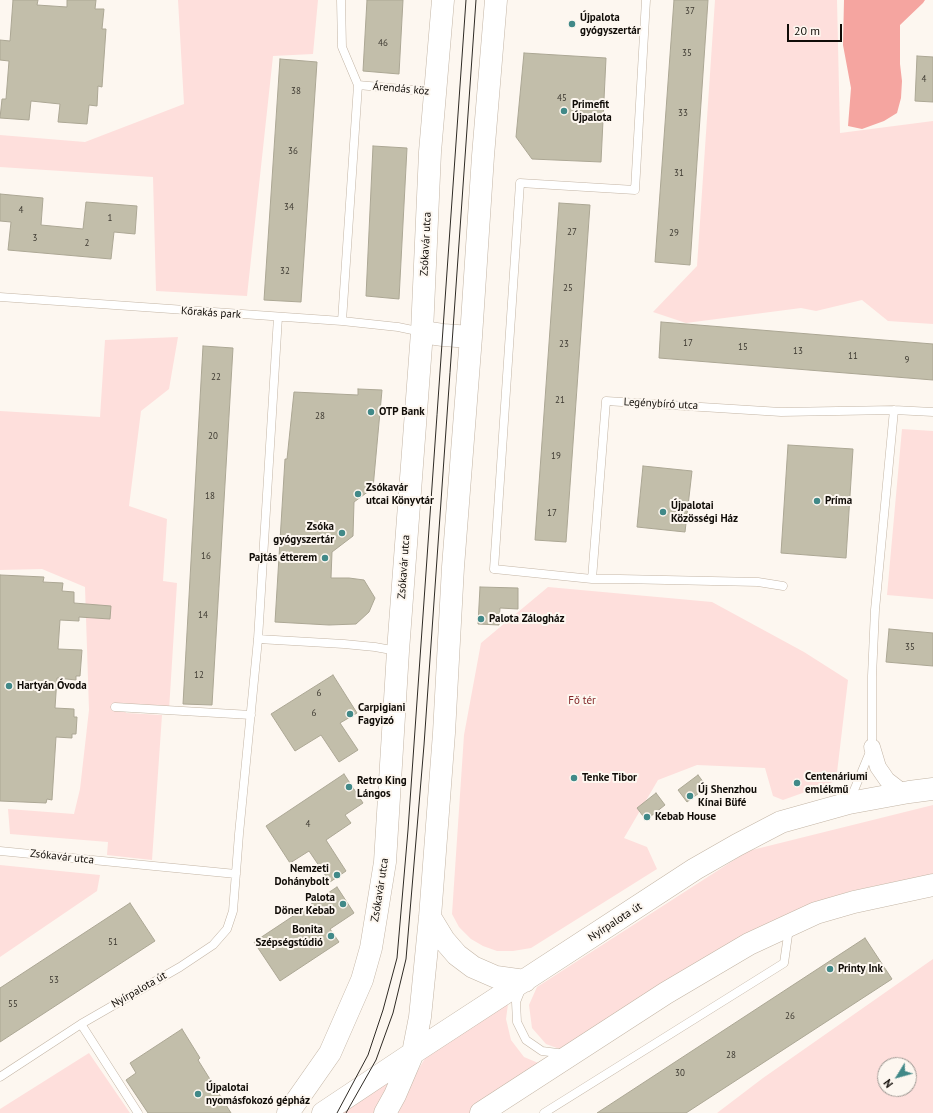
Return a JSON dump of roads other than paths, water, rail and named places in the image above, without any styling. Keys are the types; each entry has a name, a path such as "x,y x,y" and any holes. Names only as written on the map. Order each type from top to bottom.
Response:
{"street":[{"name":"Zsókavár utca","path":"288,1113 330,1053 362,980 371,948 385,862 398,652 422,332 430,152 443,0"},
{"path":"385,1113 395,1095 413,1052 420,1017 430,917 444,733 453,567 471,337 482,162 496,0"},
{"path":"422,332 471,337"},
{"path":"872,747 878,767 887,780 900,790 908,792"},
{"name":"Nyírpalota út","path":"323,1113 413,1052 525,981 695,869 737,845 781,822 849,803 933,789"},
{"path":"481,1113 666,993 749,944 816,913 850,903 933,885"},
{"path":"430,917 444,940 457,955 473,967 496,977 525,981"}],"lane":[{"name":"Árendás köz","path":"341,0 342,47 358,85 435,92"},
{"path":"646,0 635,190 520,183 494,569 592,579 620,578 758,582 783,586"},
{"path":"342,321 358,85"},
{"name":"Kőrakás park","path":"0,297 342,321 398,327 422,332"},
{"path":"236,874 258,638 278,317"},
{"name":"Legénybíró utca","path":"592,579 606,401 780,412 894,410 933,412"},
{"path":"849,803 872,747 872,676 877,593 894,410"},
{"path":"258,638 359,646 398,652"},
{"path":"115,707 251,715"},
{"name":"Zsókavár utca","path":"0,850 236,874"},
{"name":"Nyírpalota út","path":"0,1077 81,1024 180,967 213,945 227,929 233,911 236,874"},
{"path":"544,1113 784,963 790,925"},
{"path":"525,981 516,1002 517,1022 526,1040 542,1051 570,1055"},
{"path":"81,1024 138,1113"}],"tram line":[{"path":"337,1113 368,1055 383,1010 397,958 408,830 466,0"},
{"path":"346,1113 376,1060 393,1013 406,959 424,745 476,0"}],"place":[{"name":"Újpalota gyógyszertár","path":"572,24"},
{"name":"Primefit Újpalota","path":"564,111"},
{"name":"OTP Bank","path":"371,412"},
{"name":"Zsókavár utcai Könyvtár","path":"358,494"},
{"name":"Príma","path":"817,501"},
{"name":"Újpalotai Közösségi Ház","path":"663,512"},
{"name":"Zsóka gyógyszertár","path":"342,533"},
{"name":"Pajtás étterem","path":"325,558"},
{"name":"Palota Zálogház","path":"481,619"},
{"name":"Hartyán Óvoda","path":"9,686"},
{"name":"Carpigiani Fagyizó","path":"350,714"},
{"name":"Tenke Tibor","path":"574,778"},
{"name":"Centenáriumi emlékmű","path":"797,783"},
{"name":"Retro King Lángos","path":"349,787"},
{"name":"Új Shenzhou Kínai Büfé","path":"690,796"},
{"name":"Kebab House","path":"647,817"},
{"name":"Nemzeti Dohánybolt","path":"337,875"},
{"name":"Palota Döner Kebab","path":"343,904"},
{"name":"Bonita Szépségstúdió","path":"331,936"},
{"name":"Printy Ink","path":"830,969"},
{"name":"Újpalotai nyomásfokozó gépház","path":"198,1094"}],"park label":[{"name":"Fő tér","path":"582,701"}]}
